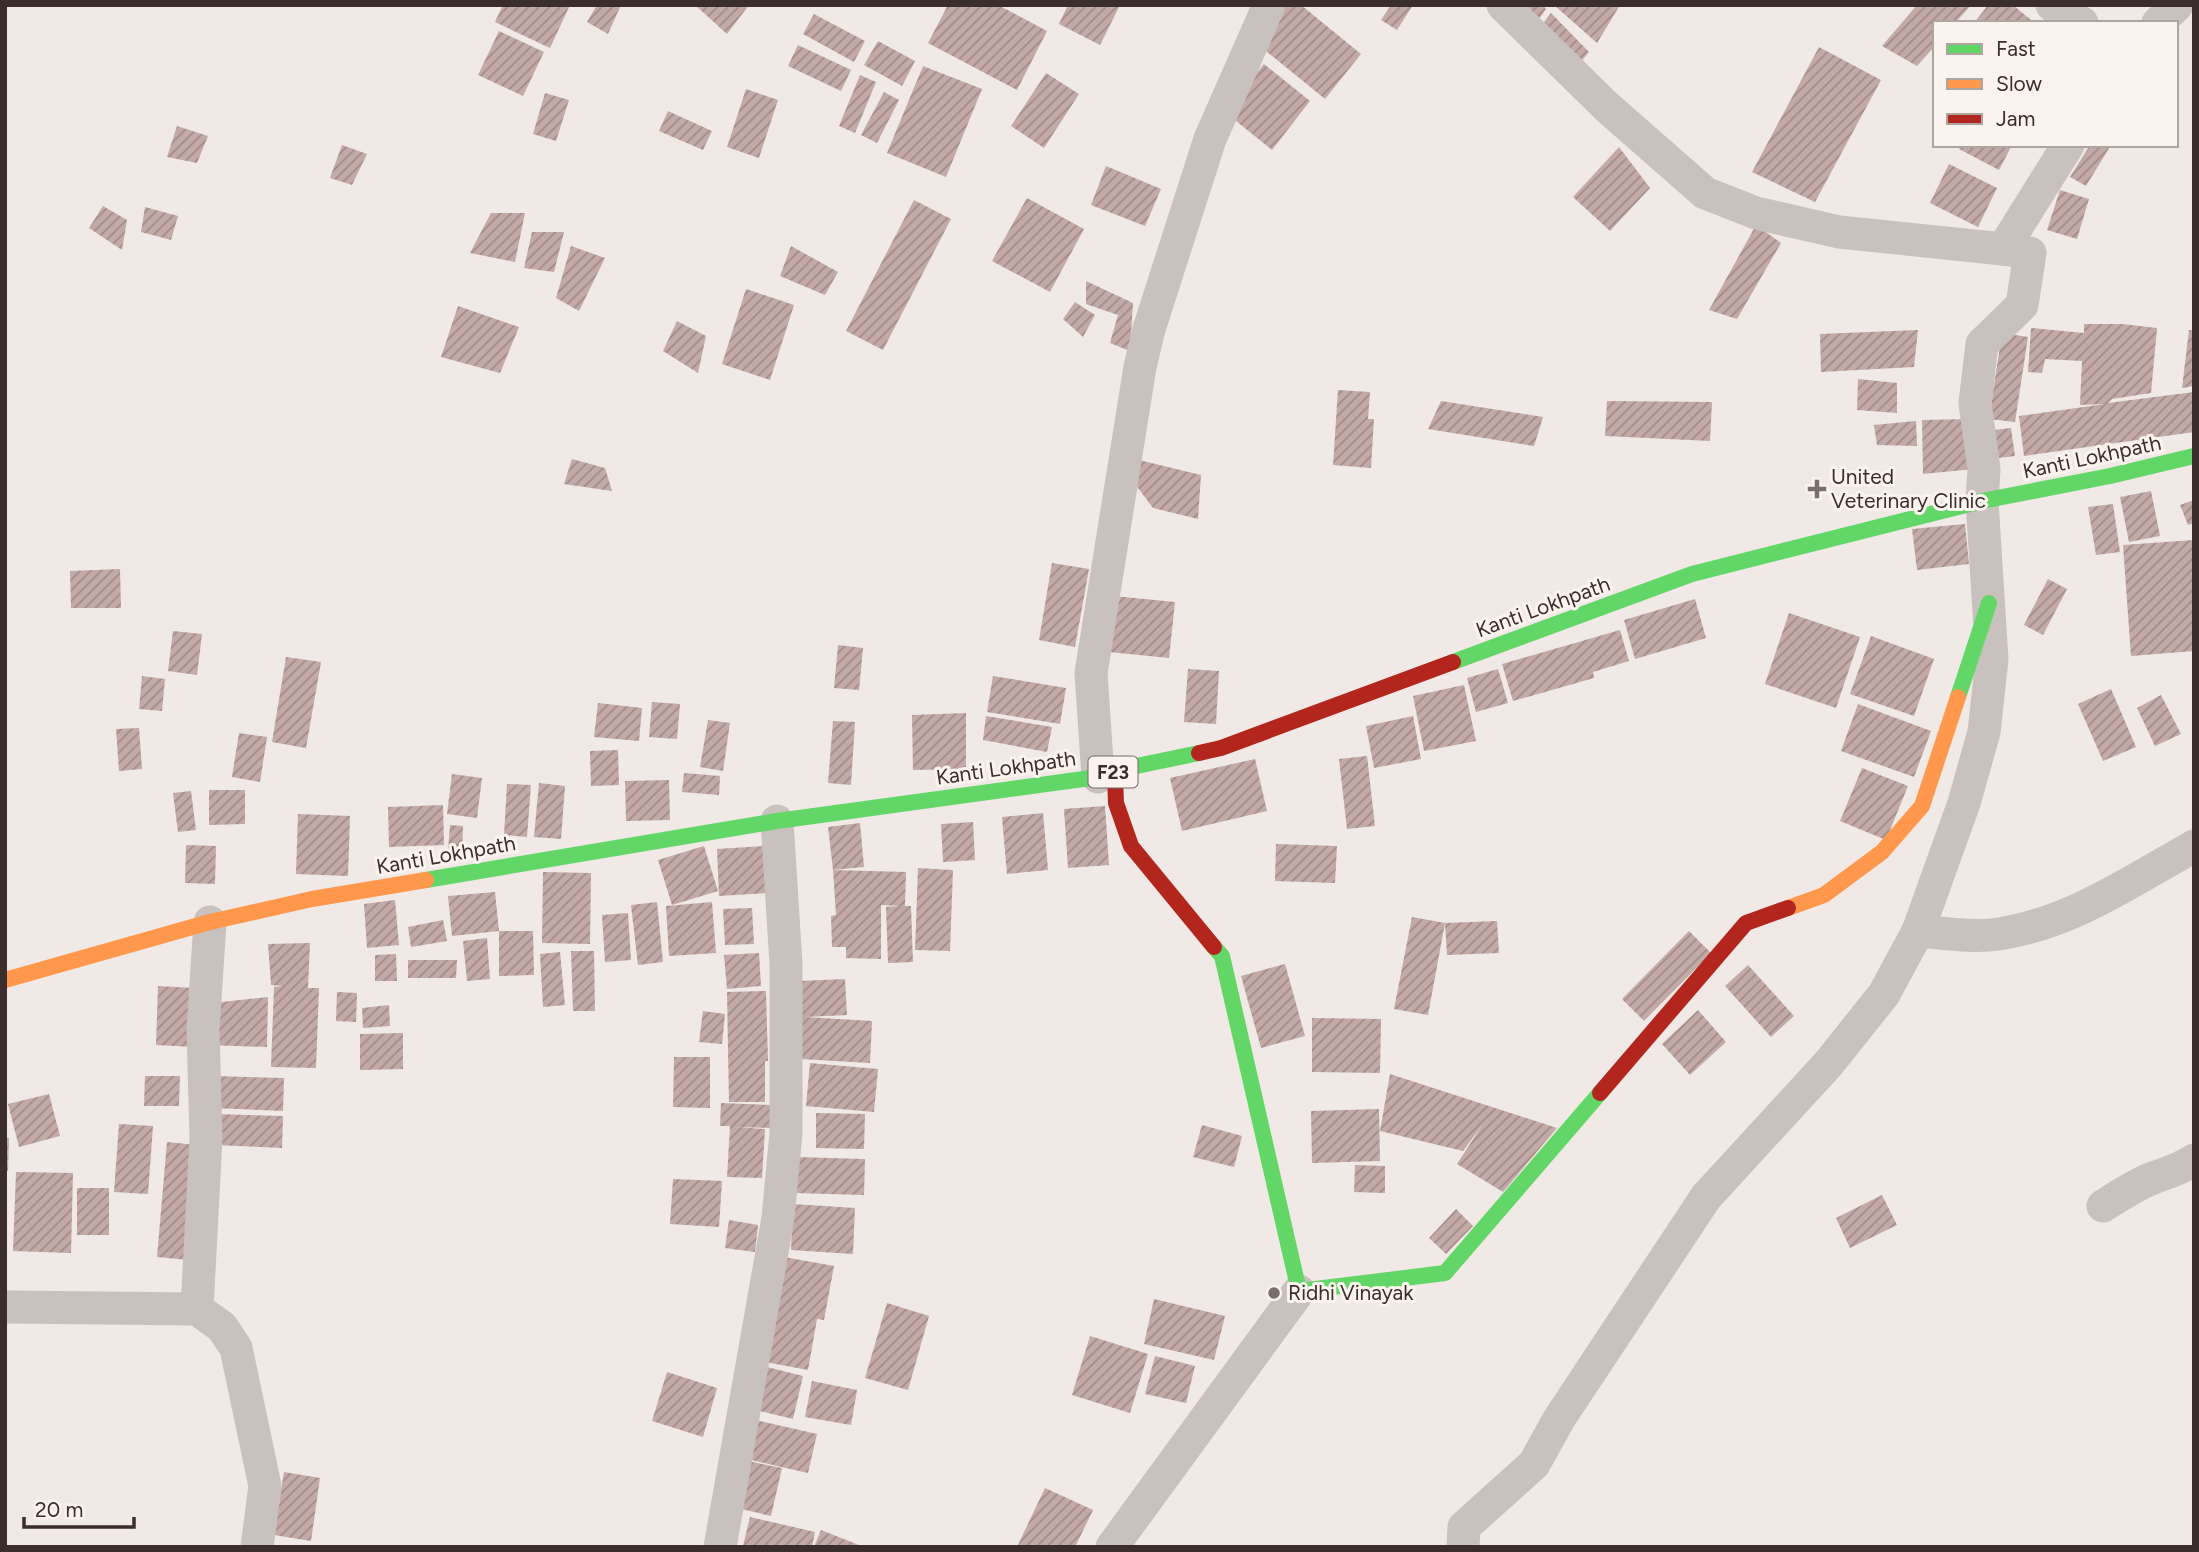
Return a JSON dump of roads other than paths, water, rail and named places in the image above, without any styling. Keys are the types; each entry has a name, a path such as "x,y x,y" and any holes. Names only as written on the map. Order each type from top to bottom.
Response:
{"main road":[{"name":"Kanti Lokhpath","path":"5,980 210,922 312,899 776,821 1110,773 1221,748 1692,575 1982,501 2110,476 2194,456"},
{"path":"1110,773 1115,777 1116,803 1130,846 1222,956 1299,1291 1445,1273 1746,923 1824,895 1882,852 1922,806 1989,603"}],"street":[{"path":"1110,773 1091,673 1140,367 1149,329 1210,139 1269,5"},
{"path":"1463,1547 1464,1527 1534,1464 1559,1419 1706,1198 1829,1063 1884,994 1918,931 1964,803 1984,732 1992,659 1982,501 1984,469 1975,404 1982,344 2022,305 2030,253 1839,232 1756,213 1705,193 1607,107 1503,5"},
{"path":"2052,5 2079,21"},
{"path":"2160,21 2176,5"},
{"path":"2003,248 2067,147"},
{"path":"720,1547 778,1218 786,1133 786,964 776,821"},
{"path":"1918,931 1996,934 2057,919 2105,897 2194,846"},
{"path":"197,1309 206,1138 203,1030 210,922"},
{"path":"2103,1206 2152,1178 2177,1171 2194,1160"},
{"path":"1112,1547 1299,1291"},
{"path":"8,1307 197,1309 222,1327 236,1348 265,1486 257,1547"}],"place":[{"name":"United Veterinary Clinic","path":"1817,489"},
{"name":"Ridhi Vinayak","path":"1274,1293"}]}
